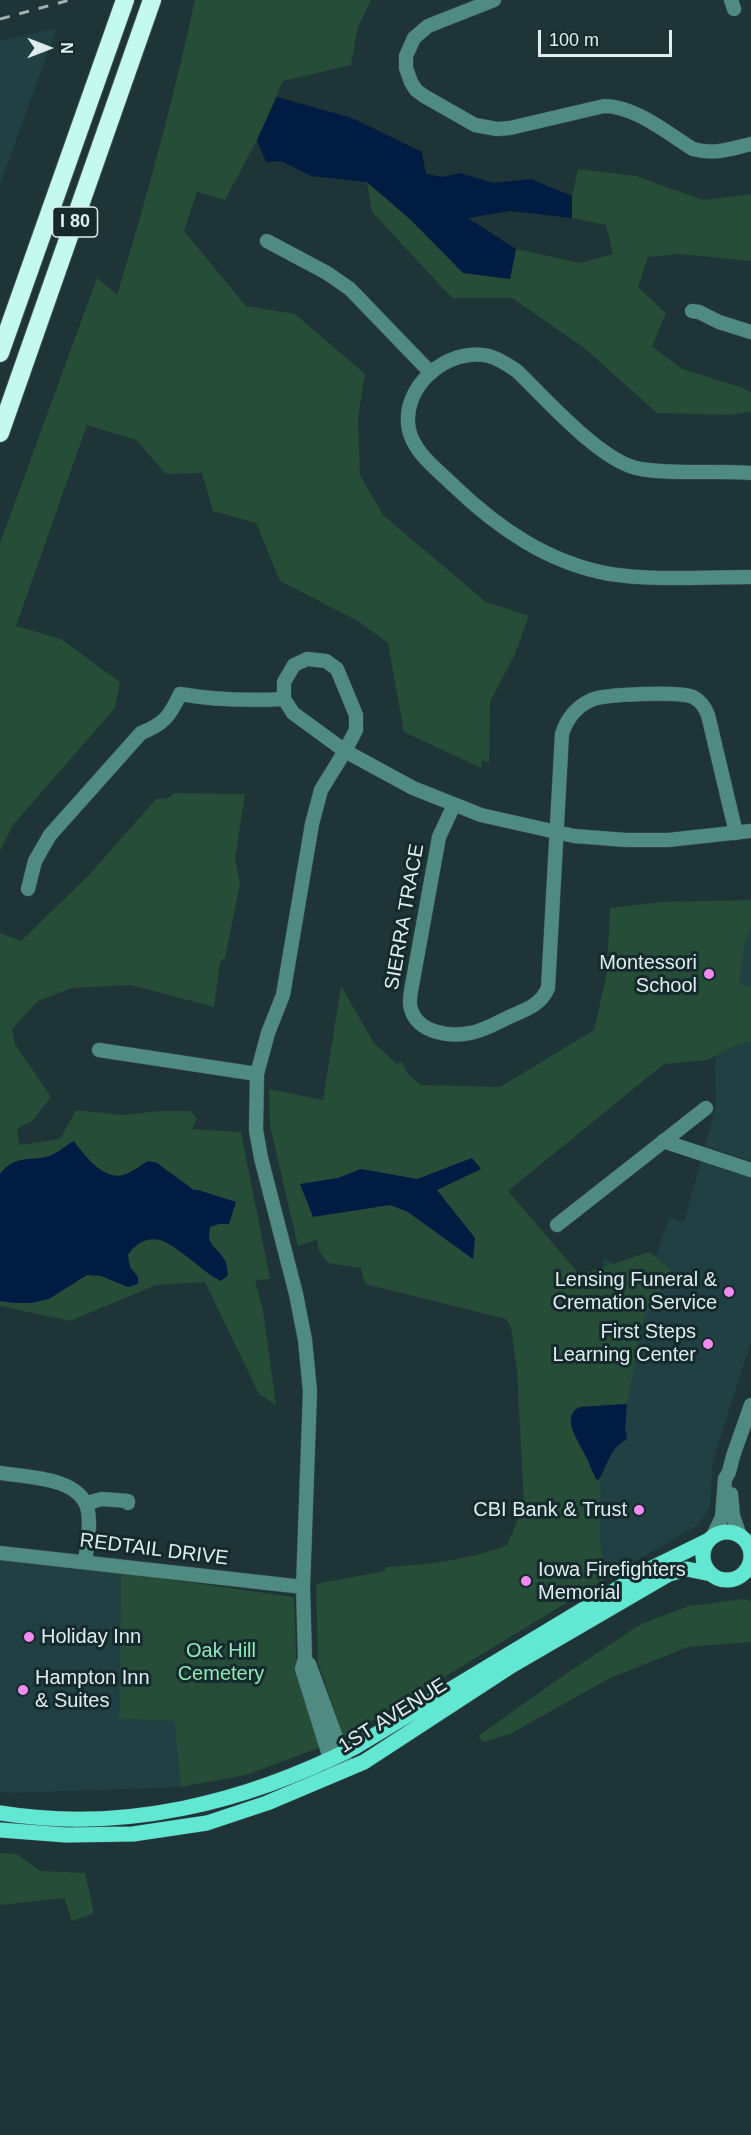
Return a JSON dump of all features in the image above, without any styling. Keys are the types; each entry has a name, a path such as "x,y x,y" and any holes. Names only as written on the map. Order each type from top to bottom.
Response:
{"highway":[{"name":"I 80","path":"0,433 150,5"},
{"name":"I 80","path":"0,353 122,9"}],"main road":[{"path":"726,1532 745,1540 749,1546 750,1561 744,1574 723,1580 711,1574 703,1561 705,1546 711,1538 726,1532"},
{"name":"1ST AVENUE","path":"0,1830 98,1835 133,1834 207,1822 267,1803 339,1764 652,1568 711,1538"},
{"name":"1ST AVENUE","path":"0,1814 82,1820 188,1809 339,1764 364,1762 511,1666 652,1583 678,1570 696,1569 711,1574"}],"street":[{"path":"494,0 428,26 414,38 406,57 406,68 411,82 424,96 475,125 486,128 510,128 604,106 615,106 635,113 702,152 725,152 751,144"},
{"path":"267,241 327,273 350,289 431,373"},
{"path":"692,311 751,332"},
{"path":"751,473 663,471 627,466 598,448 517,371 501,360 490,357 474,355 455,358 431,373 416,390 409,406 408,427 411,438 421,453 495,523 545,553 573,564 610,574 646,577 751,577"},
{"path":"339,1764 311,1667 305,1658 303,1587 310,1391 305,1340 256,1130 257,1074 268,1033 283,995 312,824 321,790 345,751 356,730 356,715 337,669 326,661 307,659 294,665 284,682 284,699 293,713 345,751 413,788 481,815 556,833 626,840 668,840 751,831"},
{"path":"28,889 34,861 50,835 141,733 155,728 171,714 180,694 216,700 284,699"},
{"name":"SIERRA TRACE","path":"454,805 439,837 411,991 410,1008 416,1020 424,1028 436,1032 470,1033 538,1003 546,993 562,734 572,714 592,699 608,695 685,695 693,697 704,706 736,833"},
{"path":"99,1050 257,1074"},
{"path":"557,1226 706,1108"},
{"path":"663,1141 751,1170"},
{"path":"711,1538 722,1517 724,1479 729,1472 751,1405"},
{"path":"729,1472 732,1507 745,1540"},
{"path":"0,1473 57,1482 84,1498 87,1503 89,1524 85,1562"},
{"path":"87,1503 102,1499 128,1501 128,1503"},
{"name":"REDTAIL DRIVE","path":"0,1553 303,1587"}],"shaded area":[{"path":"57,28 0,185 0,41"},
{"path":"751,913 751,1161 705,1146 716,1105 715,1035"},
{"path":"701,1161 751,1177 751,1341 713,1461 710,1507 698,1525 609,1577 599,1537 603,1258 648,1280 669,1217 684,1222"},
{"path":"0,1560 121,1573 119,1718 174,1721 181,1787 0,1792"}],"green space":[{"path":"195,0 371,0 358,27 351,65 283,81 257,140 225,200 197,192 184,231 246,306 295,314 365,374 358,418 360,475 383,515 486,602 529,616 515,654 490,702 489,763 482,760 481,768 404,732 388,643 358,621 280,581 256,523 213,511 202,473 166,474 136,440 87,425 16,626 61,639 120,682 115,708 13,825 0,851 0,543 97,278 117,295 159,148"},
{"path":"578,169 636,176 703,200 751,194 751,261 680,254 648,257 638,287 666,313 652,346 682,369 743,388 751,393 751,412 729,415 657,413 583,347 512,298 452,298 372,212 367,182 410,219 510,279 516,249 580,263 613,254 606,225 572,218 572,196"},
{"path":"174,793 245,794 235,859 240,884 225,958 220,962 214,1007 131,985 72,988 38,1001 12,1029 15,1044 51,1097 32,1121 17,1129 19,1145 60,1139 76,1110 123,1115 160,1111 191,1111 197,1119 192,1129 241,1132 270,1279 255,1280 263,1310 276,1405 259,1394 205,1282 156,1285 70,1321 0,1306 0,933 21,941 88,876 156,799 168,798"},
{"path":"751,900 751,928 746,936 739,983 751,987 751,1041 731,1047 708,1060 664,1064 508,1191 580,1275 649,1252 671,1270 643,1320 627,1404 601,1405 600,1543 609,1577 344,1738 318,1663 316,1584 385,1571 386,1567 463,1558 507,1545 524,1505 517,1370 511,1327 506,1319 365,1284 361,1268 328,1263 319,1251 317,1240 298,1246 270,1126 269,1089 323,1100 341,986 374,1043 397,1064 401,1062 409,1075 421,1085 500,1087 594,1030 607,972 610,908 660,902"},
{"name":"Oak Hill Cemetery","path":"121,1573 294,1597 297,1677 321,1747 246,1775 181,1787 174,1721 119,1719"},
{"path":"743,1599 751,1601 751,1642 688,1647 610,1678 510,1734 484,1742 478,1736 641,1624 689,1606"},
{"path":"0,1853 17,1854 40,1871 85,1873 94,1913 72,1921 64,1898 0,1905"}],"water":[{"path":"277,97 352,118 422,152 426,174 443,177 460,173 493,183 531,179 572,196 572,218 510,211 468,218 516,249 510,279 463,273 410,219 367,182 311,176 281,161 266,162 257,140"},
{"path":"74,1141 95,1165 108,1174 123,1175 148,1161 157,1163 194,1190 236,1202 229,1224 210,1227 209,1234 212,1245 225,1261 228,1275 221,1281 171,1245 160,1240 150,1240 138,1245 128,1255 130,1267 138,1277 138,1284 128,1287 101,1276 87,1275 49,1299 31,1303 0,1301 0,1174 17,1161 49,1156"},
{"path":"472,1158 481,1169 437,1190 475,1238 473,1259 408,1212 390,1205 313,1217 300,1184 338,1178 361,1169 417,1179"},
{"path":"627,1404 626,1440 612,1452 598,1481 572,1428 571,1416 580,1407"}],"railway":[{"path":"0,19 70,0"}],"place":[{"name":"Montessori School","path":"709,974"},
{"name":"Lensing Funeral & Cremation Service","path":"729,1292"},
{"name":"First Steps Learning Center","path":"708,1344"},
{"name":"CBI Bank & Trust","path":"639,1510"},
{"name":"Iowa Firefighters Memorial","path":"526,1581"},
{"name":"Holiday Inn","path":"29,1637"},
{"name":"Hampton Inn & Suites","path":"23,1690"}]}
